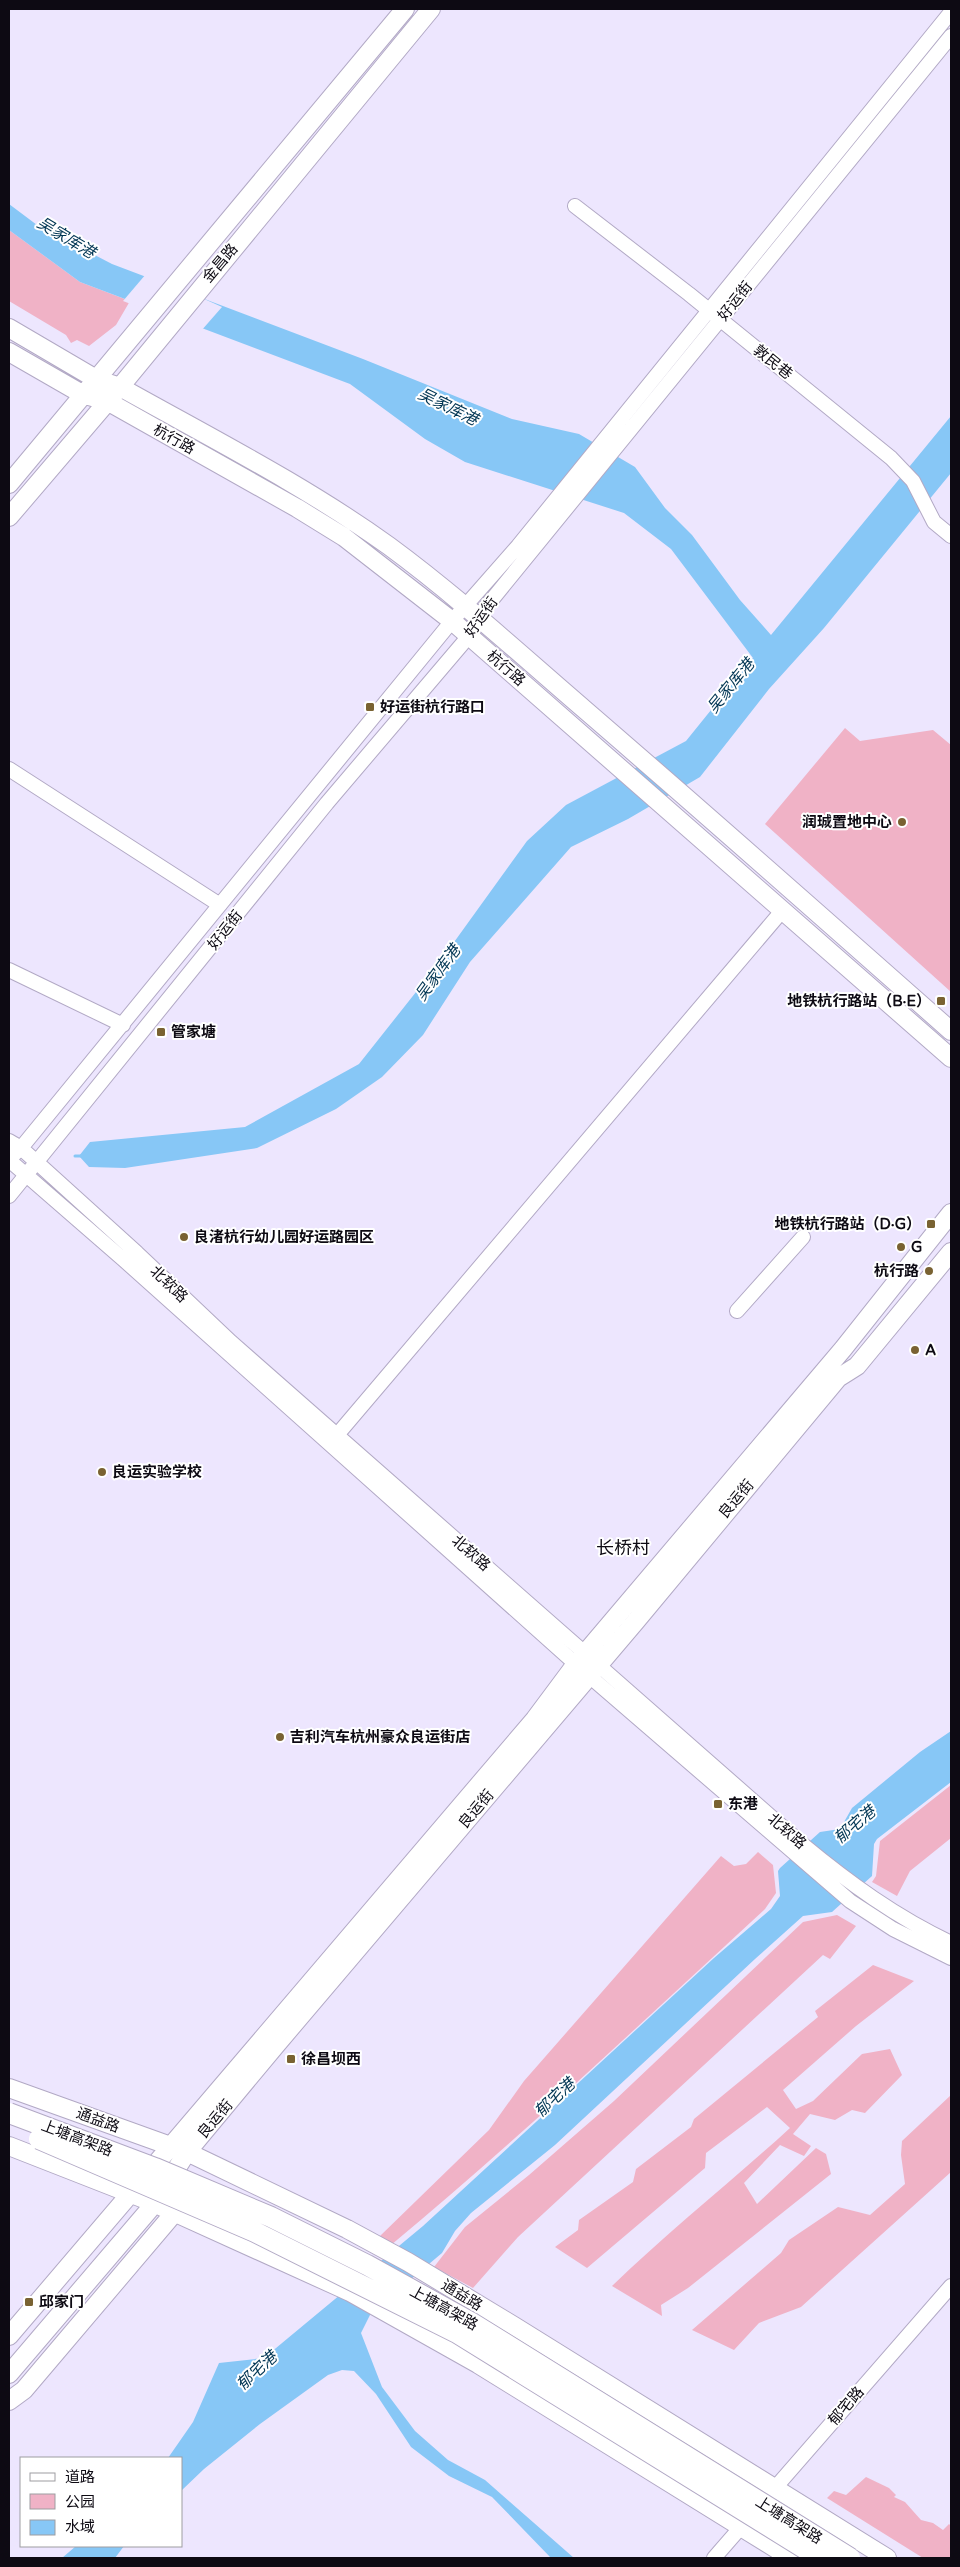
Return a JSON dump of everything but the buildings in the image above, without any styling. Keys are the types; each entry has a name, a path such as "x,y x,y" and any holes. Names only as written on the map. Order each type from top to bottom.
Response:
{"highway":[{"name":"上塘高架路","path":"9,2113 173,2176 271,2217 367,2265 472,2323 850,2558"},
{"name":"上塘高架路","path":"9,2127 63,2148 255,2232 457,2333 820,2558"}],"main road":[{"name":"金昌路","path":"9,484 82,394 136,334 405,9"},
{"name":"金昌路","path":"9,517 120,387 158,338 431,9"},
{"name":"杭行路","path":"9,328 96,379 120,387 333,508 391,548 471,613 636,754 951,1031"},
{"name":"杭行路","path":"9,352 82,394 107,402 297,508 344,537 452,621 951,1058"},
{"name":"良运街","path":"587,1665 951,1214"},
{"name":"良运街","path":"9,2336 131,2194 179,2149 587,1665 838,1378 857,1366 951,1252"},
{"name":"通益路","path":"9,2088 179,2149 347,2229 446,2285 886,2558"},
{"path":"9,2146 175,2212 350,2292 478,2364 791,2558"},
{"name":"良运街","path":"9,2374 155,2204 179,2149"},
{"path":"9,2401 24,2390 175,2212"}],"street":[{"name":"好运街","path":"715,315 951,12"},
{"name":"好运街","path":"9,1196 327,803 469,636 471,613 559,495 590,468 715,315 951,36"},
{"name":"敦民巷","path":"575,206 715,315 907,472 934,522 951,536"},
{"name":"好运街","path":"9,1160 15,1145 122,1025 452,621 471,613 571,504 590,468"},
{"path":"9,769 220,905"},
{"path":"337,1434 782,911"},
{"path":"9,970 122,1025"},
{"name":"北软路","path":"15,1145 137,1253 231,1342 337,1434 587,1665"},
{"name":"北软路","path":"9,1160 797,1849 850,1901 893,1929 951,1958"},
{"path":"737,1311 803,1237"},
{"name":"北软路","path":"797,1849 918,1927 951,1943"},
{"name":"郁宅路","path":"714,2558 951,2286"}],"green space":[{"path":"9,230 80,282 130,301 116,325 89,346 77,340 71,343 66,335 9,301"},
{"path":"845,728 860,741 933,730 951,745 951,992 765,824"},
{"path":"951,1785 951,1838 910,1871 897,1896 872,1882 876,1876 880,1841"},
{"path":"758,1852 773,1865 776,1893 765,1909 487,2163 391,2245 380,2236 489,2130 524,2081 721,1856 734,1866 746,1864"},
{"path":"837,1915 856,1926 830,1959 823,1955 518,2237 473,2288 434,2267 465,2227 529,2175 614,2101 803,1922"},
{"path":"873,1965 914,1981 856,2026 783,2090 796,2109 813,2101 862,2054 890,2049 902,2075 865,2113 852,2110 835,2120 810,2114 793,2134 811,2146 804,2156 780,2145 744,2183 757,2204 816,2148 826,2154 831,2174 688,2288 661,2305 662,2316 612,2286 790,2128 767,2107 706,2153 705,2168 587,2268 555,2247 578,2230 579,2220 633,2182 636,2169 691,2127 694,2119 818,2017 815,2011"},
{"path":"951,2095 951,2172 801,2307 759,2323 734,2350 692,2330 781,2253 789,2240 838,2207 870,2215 905,2184 901,2155 902,2141"},
{"path":"866,2477 889,2488 896,2495 894,2497 905,2502 921,2520 933,2523 943,2530 949,2524 951,2526 951,2558 923,2558 827,2498 834,2491 846,2495"}],"water":[{"path":"9,204 37,225 112,264 363,359 512,419 579,434 635,467 665,508 692,535 740,600 771,635 951,416 951,473 824,628 769,689 700,777 628,819 571,847 470,962 423,1035 382,1077 336,1109 257,1148 125,1168 89,1167 79,1156 90,1142 245,1127 359,1064 439,963 527,841 566,805 686,741 753,658 671,549 624,513 465,462 425,439 350,384 80,282 9,230"},
{"name":"郁宅港","path":"951,1731 951,1782 877,1839 874,1844 872,1876 832,1912 803,1916 555,2145 471,2213 455,2231 442,2253 371,2313 361,2333 382,2387 415,2431 448,2460 485,2480 574,2558 551,2558 492,2497 449,2476 411,2447 376,2394 354,2371 342,2370 328,2375 260,2424 204,2469 182,2490 182,2457 169,2457 193,2422 219,2363 264,2358 423,2226 714,1958 771,1909 780,1896 778,1871 780,1868 820,1832 840,1829 852,1808 920,1752"},
{"path":"75,2547 123,2547 115,2558 62,2558"}],"pier":[{"path":"146,274 222,307 201,331 123,301"}],"waterway":[{"name":"吴家库港","path":"75,1156 82,1156"}],"place":[{"name":"好运街杭行路口","path":"370,707"},
{"name":"润珹置地中心","path":"902,822"},
{"name":"地铁杭行路站（B·E）","path":"941,1001"},
{"name":"管家塘","path":"161,1032"},
{"name":"地铁杭行路站（D·G）","path":"931,1224"},
{"name":"良渚杭行幼儿园好运路园区","path":"184,1237"},
{"name":"G","path":"901,1247"},
{"name":"杭行路","path":"929,1271"},
{"name":"A","path":"915,1350"},
{"name":"良运实验学校","path":"102,1472"},
{"name":"吉利汽车杭州豪众良运街店","path":"280,1737"},
{"name":"东港","path":"718,1804"},
{"name":"徐昌坝西","path":"291,2059"},
{"name":"邱家门","path":"29,2302"}],"district":[{"name":"长桥村","path":"623,1548"}]}
